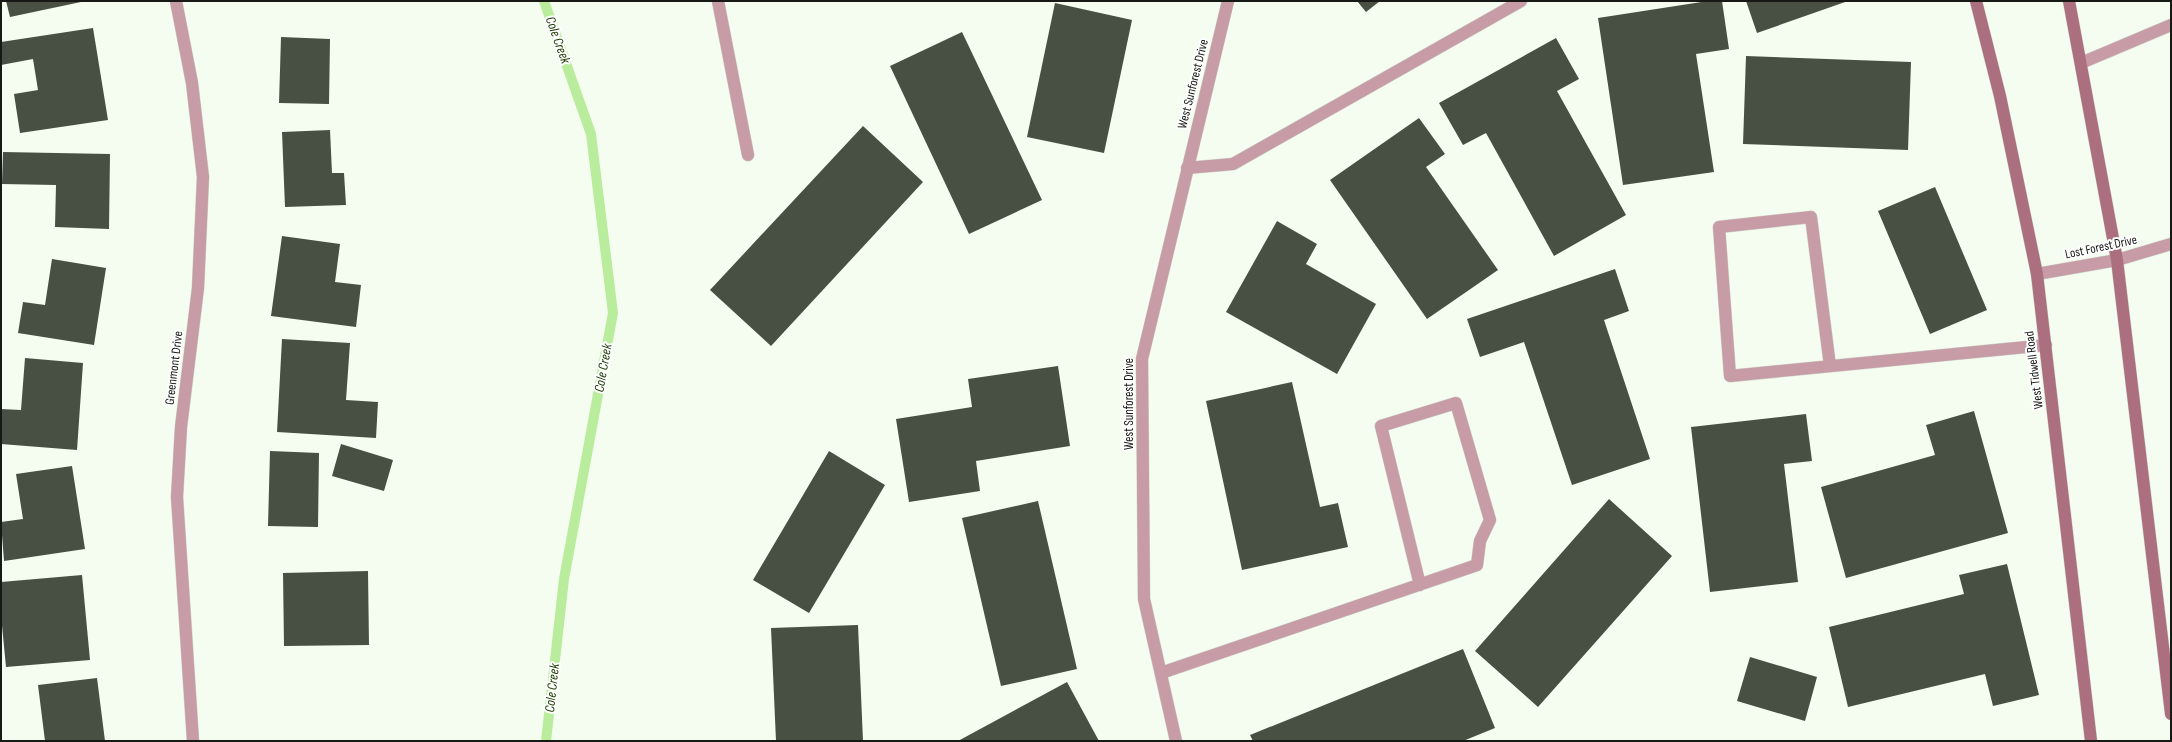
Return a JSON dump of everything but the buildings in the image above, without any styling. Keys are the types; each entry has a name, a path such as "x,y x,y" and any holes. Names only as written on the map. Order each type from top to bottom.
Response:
{"main road":[{"name":"West Tidwell Road","path":"1976,1 2000,96 2037,274 2090,741"},
{"path":"2069,1 2117,260 2171,714"}],"street":[{"name":"Greenmont Drive","path":"176,1 192,83 203,177 198,288 181,427 177,497 192,741"},
{"path":"718,1 748,154"},
{"name":"West Sunforest Drive","path":"1176,741 1144,599 1142,359 1228,1"},
{"path":"1187,168 1233,164 1521,1"},
{"path":"2081,63 2171,25"},
{"path":"1830,366 1811,217 1719,227 1730,376 2046,345"},
{"name":"Lost Forest Drive","path":"2037,274 2117,260 2171,244"},
{"path":"1161,673 1420,585 1477,565 1480,541 1490,520 1456,403 1381,426 1420,585"}],"waterway":[{"name":"Cole Creek","path":"544,1 591,134 613,313 564,579 546,741"}]}
